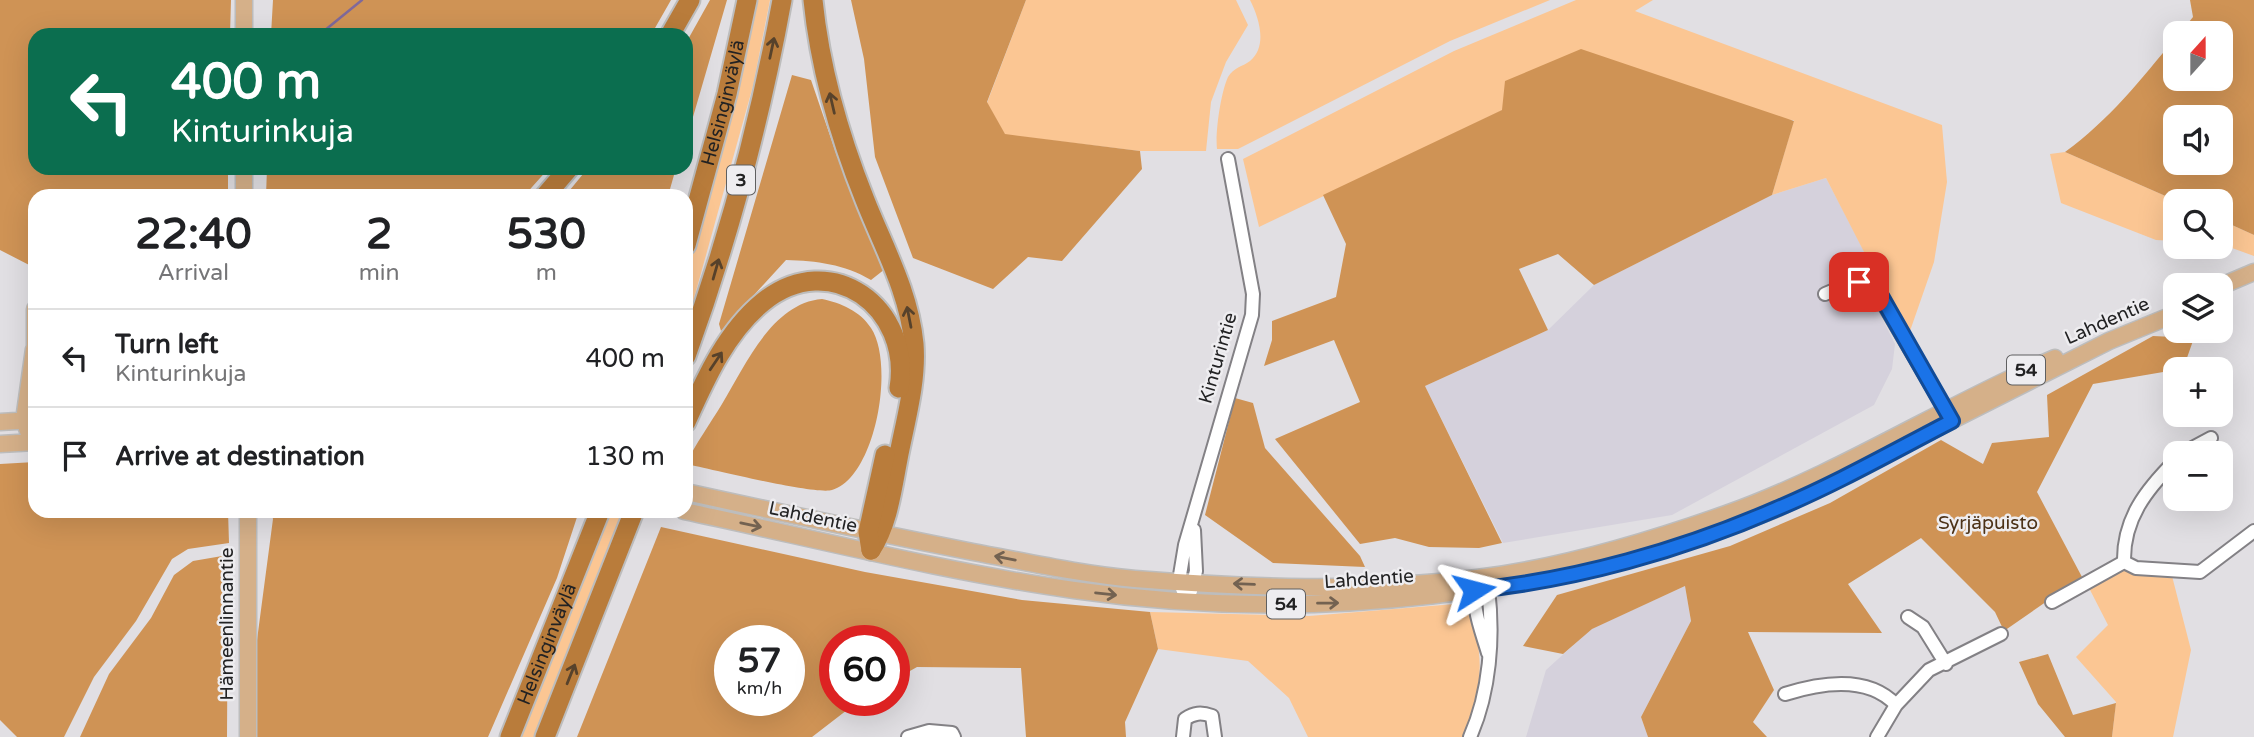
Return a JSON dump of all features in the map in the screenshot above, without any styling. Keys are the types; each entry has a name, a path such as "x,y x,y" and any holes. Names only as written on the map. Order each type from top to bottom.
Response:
{"highway":[{"path":"674,28 690,0"},
{"name":"Helsinginväylä","path":"693,219 727,94 747,0"},
{"name":"Helsinginväylä","path":"693,337 709,294 737,194 782,0"},
{"path":"814,0 834,114 865,201 901,284 914,345 908,410 873,539"},
{"path":"551,189 563,175"},
{"path":"693,407 708,374 746,319 780,290 813,281 839,283 860,293 872,302 888,323 900,353 900,378 873,539"},
{"name":"Helsinginväylä","path":"510,737 597,518"},
{"path":"631,534 633,518"},
{"path":"631,534 641,518"},
{"name":"Helsinginväylä","path":"545,737 613,568 631,534"}],"main road":[{"path":"244,0 244,28"},
{"path":"2233,281 2254,272"},
{"path":"2233,291 2254,283"},
{"name":"Lahdentie","path":"1949,415 2163,312"},
{"name":"Lahdentie","path":"693,494 1051,587 1187,601 1263,604 1385,601 1480,585 1585,557 1728,513 2163,319"},
{"path":"0,422 28,420"},
{"path":"0,444 28,440"},
{"name":"Lahdentie","path":"693,512 1072,571 1187,582 1337,588 1480,585"},
{"name":"Hämeenlinnantie","path":"248,518 248,737"}],"street":[{"name":"Kinturintie","path":"1187,601 1194,523 1214,439 1252,315 1252,293 1227,159"},
{"path":"1825,294 1853,282 1873,286 1949,415"},
{"path":"2205,441 2211,438"},
{"path":"2124,562 2127,527 2141,499 2163,471"},
{"path":"2124,562 2136,568 2200,572 2254,531"},
{"path":"2052,602 2124,562"},
{"path":"1470,737 1483,699 1491,625 1480,585"},
{"path":"1908,617 1923,627 1946,664"},
{"path":"1877,737 1896,705 1929,670 1946,664 2001,634"},
{"path":"1785,694 1818,684 1867,686 1896,705"},
{"path":"1183,737 1185,719 1193,714 1204,713 1212,716 1215,737"},
{"path":"908,737 929,731 952,733 954,737"}],"shaded area":[{"path":"754,0 770,0 753,86 693,302 693,247 738,82"},
{"path":"1026,0 1236,0 1248,25 1226,62 1211,102 1206,151 1140,151 1005,135 987,103"},
{"path":"1250,0 1550,0 1450,41 1238,149 1217,149 1219,112 1228,77 1235,69 1250,61 1259,48 1259,23"},
{"path":"1576,0 1653,0 1635,11 1942,125 1947,182 1934,262 1910,331 1880,283 1826,178 1772,195 1794,120 1503,110 1259,227 1243,159 1454,51"},
{"path":"2065,152 2163,195 2163,240 2061,203 2050,154"},
{"path":"1826,178 1872,266 1859,272 1895,344 1892,369 1874,405 1672,515 1503,543 1425,386 1548,330 1594,285 1772,195"},
{"path":"2233,225 2254,235 2254,256 2233,248"},
{"path":"605,518 621,518 535,737 518,737"},
{"path":"2125,566 2172,576 2191,650 2173,737 2112,737 2116,702 2076,657 2108,625 2089,588"},
{"path":"1685,586 1691,621 1641,717 1648,737 1526,737 1546,670 1591,629"},
{"path":"1455,604 1465,607 1477,640 1479,656 1478,688 1465,737 1308,737 1289,698 1248,661 1158,649 1150,612 1309,616"}],"green space":[{"path":"0,0 231,0 230,28 28,28 28,175 228,175 228,189 28,189 28,264 0,250"},
{"path":"273,0 671,0 655,28 271,28"},
{"path":"710,0 727,0 693,117 693,30"},
{"path":"851,0 1026,0 987,102 1005,134 1140,151 1142,169 1062,261 1028,257 993,289 913,258 875,157 864,59"},
{"path":"2190,0 2254,0 2254,235 2233,225 2233,189 2163,189 2163,195 2065,152 2110,113 2163,53 2163,91 2233,91 2233,21 2190,21 2193,17"},
{"path":"1581,49 1794,121 1772,195 1594,285 1558,254 1519,269 1548,330 1425,386 1502,543 1479,548 1429,547 1395,538 1360,544 1275,439 1360,402 1334,340 1264,366 1272,340 1272,321 1336,297 1346,244 1323,195 1502,110 1505,81"},
{"path":"792,75 811,80 837,156 885,269 871,280 830,264 786,260 721,331 719,324"},
{"path":"267,175 543,175 530,189 266,189"},
{"path":"582,175 674,175 670,189 571,189"},
{"path":"822,299 850,309 867,322 878,345 881,392 870,443 860,464 847,481 832,490 822,491 693,465 693,451 751,355 774,324 804,303"},
{"name":"Syrjäpuisto","path":"2153,336 2163,336 2163,343 2192,343 2187,357 2163,357 2163,372 2093,384 2037,492 2082,577 2004,631 1995,612 1921,538 1848,584 1882,633 1748,632 1774,690 1753,722 1767,737 1648,737 1641,717 1691,621 1685,586 1592,629 1563,654 1523,646 1557,595 1730,546 1830,503 1941,440 1983,464 1992,443 2049,437 2047,395"},
{"path":"1235,398 1253,403 1265,448 1360,556 1365,567 1273,563 1205,515"},
{"path":"28,462 28,518 228,518 229,543 188,549 172,559 136,621 94,677 64,737 17,737 0,720 0,464"},
{"path":"577,518 557,578 488,737 256,737 257,640 273,519"},
{"path":"661,527 865,572 1022,600 1150,612 1158,649 1125,722 1126,737 1026,737 1021,668 917,667 910,671 910,625 819,625 819,716 839,716 812,737 577,737"},
{"path":"228,555 227,737 80,737 109,674 151,618 174,575 193,561"},
{"path":"2048,654 2073,715 2116,703 2112,737 2065,737 2038,704 2019,662"}],"waterway":[{"path":"328,28 362,0"}],"route":[{"path":"1474,590 1626,561 1725,530 1778,509 1952,421 1878,291 1873,286 1859,282"}]}
